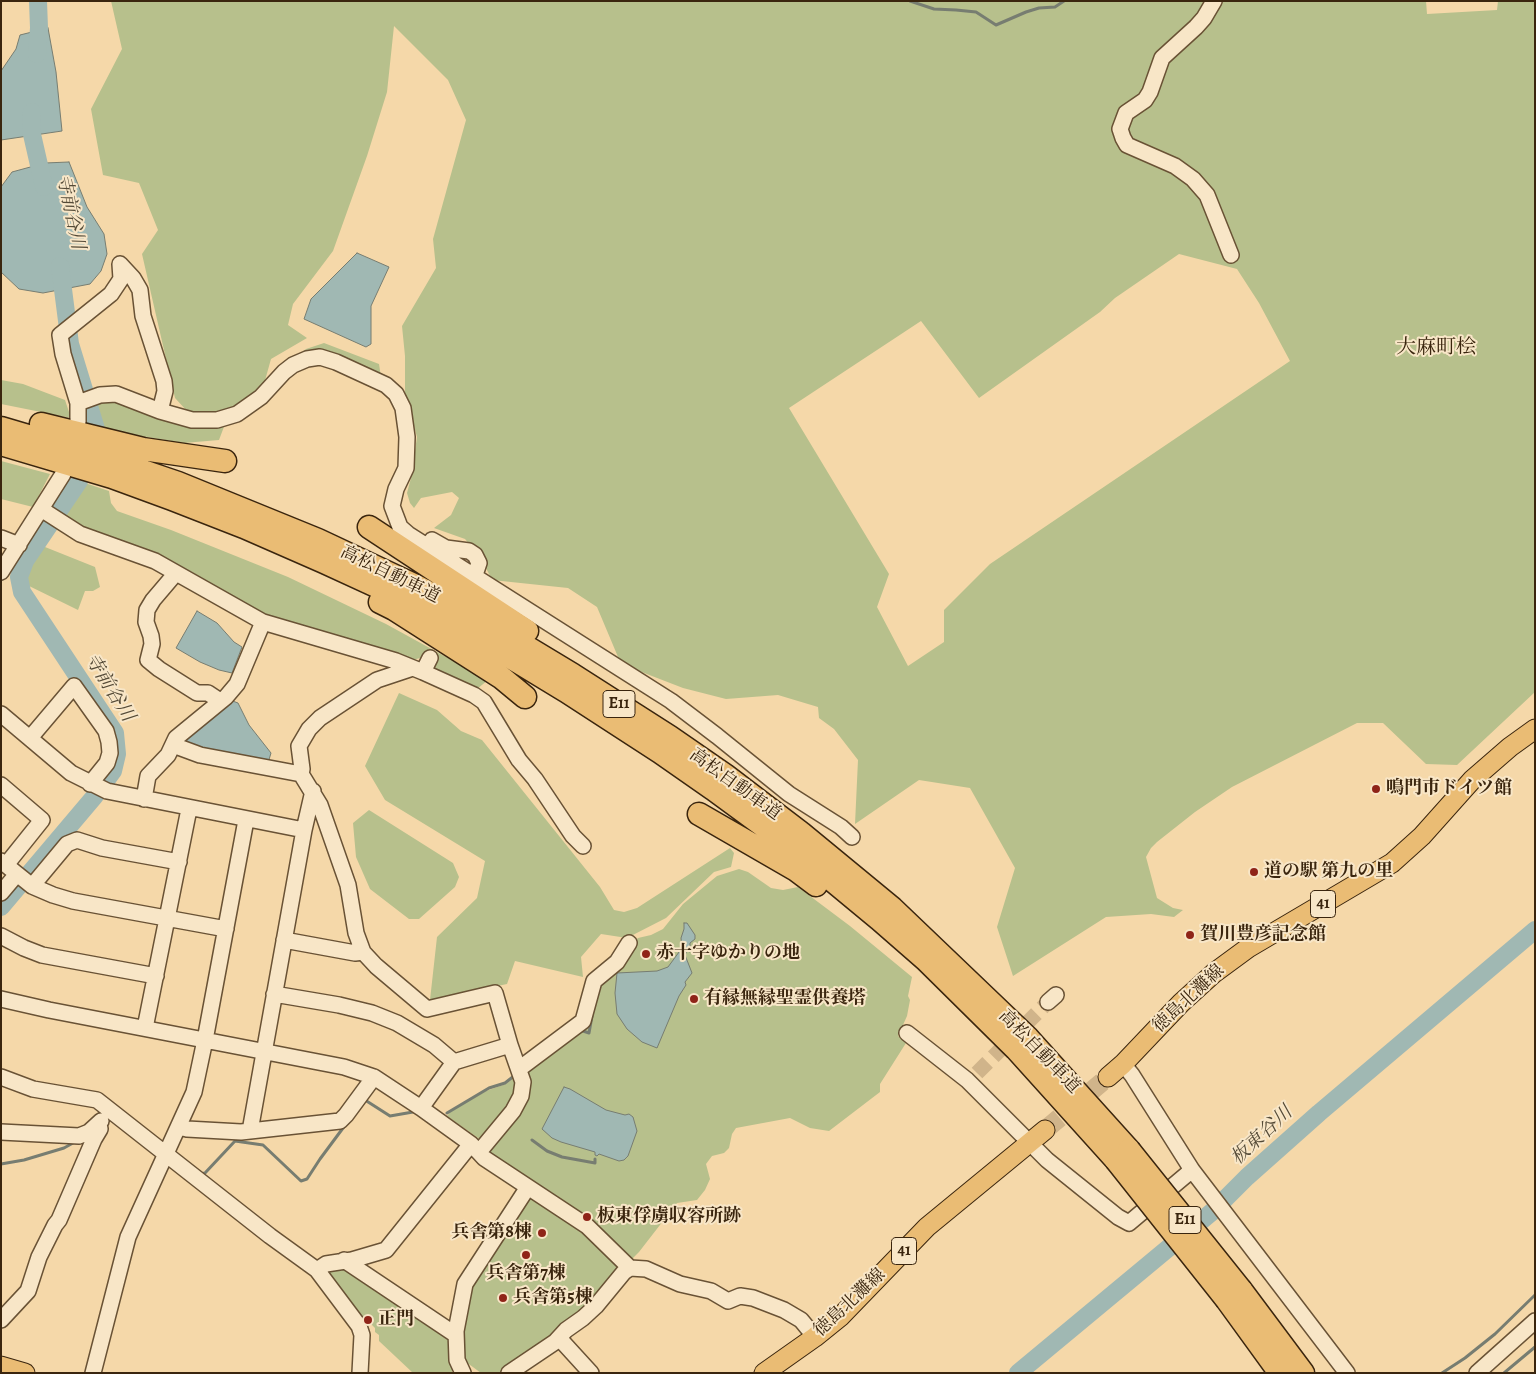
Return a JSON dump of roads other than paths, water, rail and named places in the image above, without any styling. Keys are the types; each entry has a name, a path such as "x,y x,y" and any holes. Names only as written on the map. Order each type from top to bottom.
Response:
{"highway":[{"path":"1,415 143,448 226,460"},
{"name":"高松自動車道","path":"1,428 116,462 178,483 318,540 416,586 573,675 670,737 725,776 801,833 892,908 1028,1038 1234,1295 1303,1373"},
{"name":"高松自動車道","path":"1,444 112,477 244,527 419,606 492,646 660,752 792,847 879,919 926,960 1122,1155"},
{"path":"244,527 313,569 394,609 502,678 525,697"},
{"path":"369,527 624,696 670,737"},
{"path":"699,814 796,870 873,930 1016,1049"},
{"name":"高松自動車道","path":"1234,1295 1280,1373"}],"main road":[{"name":"徳島北灘線","path":"1108,1077 1123,1064 1181,1003 1214,974 1248,948 1392,862 1422,836 1472,780 1510,747 1535,729"},
{"name":"徳島北灘線","path":"764,1373 841,1316 928,1227 1045,1130"},
{"path":"1,1366 26,1373"}],"street":[{"path":"1214,1 1196,27 1162,58 1150,92 1145,100 1126,113 1120,129 1127,145 1175,166 1193,179 1207,194 1231,255"},
{"path":"78,422 83,401 63,354 60,335 111,294 121,279 120,264 133,278 140,290 143,316 164,381 165,391 160,410"},
{"path":"83,401 100,395 116,394 192,420 217,420 237,414 261,397 293,364 306,359 320,357 336,362 386,385 396,394 402,408 407,438 406,468 396,489 392,506 400,528 671,701 788,794 841,827 852,837"},
{"path":"1,572 19,545 49,514 63,474"},
{"path":"49,514 80,534 155,561 264,622 372,653 418,670 474,695 484,702 519,760 535,779 573,836 583,846"},
{"path":"396,519 446,548 469,551 475,555 479,563 476,572"},
{"path":"1,538 19,545"},
{"path":"176,573 147,610 146,622 152,644 148,660 197,693 208,693 220,701"},
{"path":"144,799 148,776 168,755 176,738 226,697 237,684 264,622"},
{"path":"427,1009 376,966 363,952 356,933 348,885 320,805 301,774 299,746 309,729 320,718 377,680 418,670 430,658"},
{"path":"30,738 74,686 106,731 109,742 110,753 97,787"},
{"path":"1,714 71,773 97,787 189,809 304,830"},
{"path":"173,745 200,755 301,774"},
{"path":"1,785 42,820 17,874 1,893"},
{"path":"250,1131 304,830 313,791"},
{"path":"145,1028 189,809"},
{"path":"93,1373 128,1237 194,1092 206,1040 246,820"},
{"path":"17,874 77,840 102,848 179,862"},
{"path":"17,874 53,895 73,901 226,929"},
{"path":"1,936 24,948 42,954 156,976"},
{"path":"284,940 363,952"},
{"path":"519,1069 583,1021 594,981 617,962 629,944"},
{"path":"274,994 339,1005 372,1013 415,1033 434,1045 454,1062"},
{"path":"317,1270 326,1264 352,1260 386,1250 475,1148 513,1111 522,1096 523,1082 495,994 427,1009"},
{"path":"1,999 344,1067 374,1077 422,1108 475,1148 484,1158 592,1230 630,1268 646,1270 680,1284 712,1291 728,1301 740,1296 753,1298 784,1310 801,1320 815,1337"},
{"path":"415,1033 427,1009"},
{"path":"907,1033 973,1077 1047,1160 1129,1224 1193,1172"},
{"path":"422,1108 454,1062 510,1045"},
{"path":"1123,1064 1132,1075 1193,1172 1347,1373"},
{"path":"1,1077 33,1088 97,1100 270,1236 317,1270 359,1326 362,1335 360,1373"},
{"path":"179,1126 187,1129 241,1132 340,1121 374,1077"},
{"path":"1,1132 79,1136 89,1132 109,1110"},
{"path":"1,1320 28,1291 39,1257 55,1225 60,1220 100,1129 98,1124"},
{"path":"464,1373 457,1360 456,1335 464,1284 528,1188"},
{"path":"344,1260 456,1335"},
{"path":"510,1373 560,1338 566,1330 596,1306 624,1272 630,1268"},
{"path":"1477,1373 1535,1321"},
{"path":"560,1338 591,1373"}],"water":[{"path":"48,28 56,72 62,131 1,140 1,71 16,49 20,35"},
{"path":"69,162 87,207 104,234 107,254 101,271 90,284 43,293 19,289 1,272 1,187 12,172 45,163"},
{"path":"357,253 389,267 371,306 371,344 366,347 304,319 311,299"},
{"path":"197,611 217,623 234,642 242,647 232,673 200,662 176,648"},
{"path":"230,700 238,703 249,725 271,753 268,763 194,746 183,738"},
{"path":"684,923 687,923 695,935 695,939 690,943 690,952 687,951 685,955 692,973 685,982 686,985 679,996 657,1048 642,1042 627,1029 617,1014 615,993 617,973 657,971 668,967 682,948 681,938"},
{"path":"564,1087 606,1110 625,1115 629,1114 633,1117 637,1131 628,1156 624,1160 619,1161 599,1154 597,1156 595,1152 552,1138 542,1129"}],"waterway":[{"name":"寺前谷川","path":"37,54 39,28 38,1"},
{"path":"910,1 934,9 976,12 996,25 1039,8 1055,7 1064,1"},
{"name":"寺前谷川","path":"32,112 31,130 44,187"},
{"name":"寺前谷川","path":"60,266 70,344 96,429"},
{"name":"寺前谷川","path":"1,907 94,797 113,771 117,754 115,733 22,592 19,577 25,561 79,481"},
{"name":"板東谷川","path":"1018,1373 1213,1211 1247,1177 1319,1113 1535,930"},
{"path":"583,1031 589,1033 592,1016"},
{"path":"447,1113 489,1088 505,1083 514,1076"},
{"path":"365,1100 390,1116 413,1112"},
{"path":"200,1174 205,1173 235,1141 263,1145 301,1181 307,1179 346,1124"},
{"path":"532,1140 547,1151 562,1157 595,1163 595,1159"},
{"path":"1,1164 24,1160 64,1148 73,1143"},
{"path":"1442,1373 1465,1358 1495,1334 1535,1295"},
{"path":"1504,1373 1535,1347"}],"tunnel":[{"path":"977,1073 1048,1002"},
{"path":"1045,1130 1108,1077"}],"place":[{"name":"鳴門市ドイツ館","path":"1376,789"},
{"name":"道の駅 第九の里","path":"1254,872"},
{"name":"賀川豊彦記念館","path":"1190,935"},
{"name":"赤十字ゆかりの地","path":"646,954"},
{"name":"有縁無縁聖霊供養塔","path":"694,999"},
{"name":"板東俘虜収容所跡","path":"587,1217"},
{"name":"兵舎第8棟","path":"542,1233"},
{"name":"兵舎第7棟","path":"526,1255"},
{"name":"兵舎第5棟","path":"503,1298"},
{"name":"正門","path":"368,1320"}],"district":[{"name":"大麻町桧","path":"1436,348"}]}
